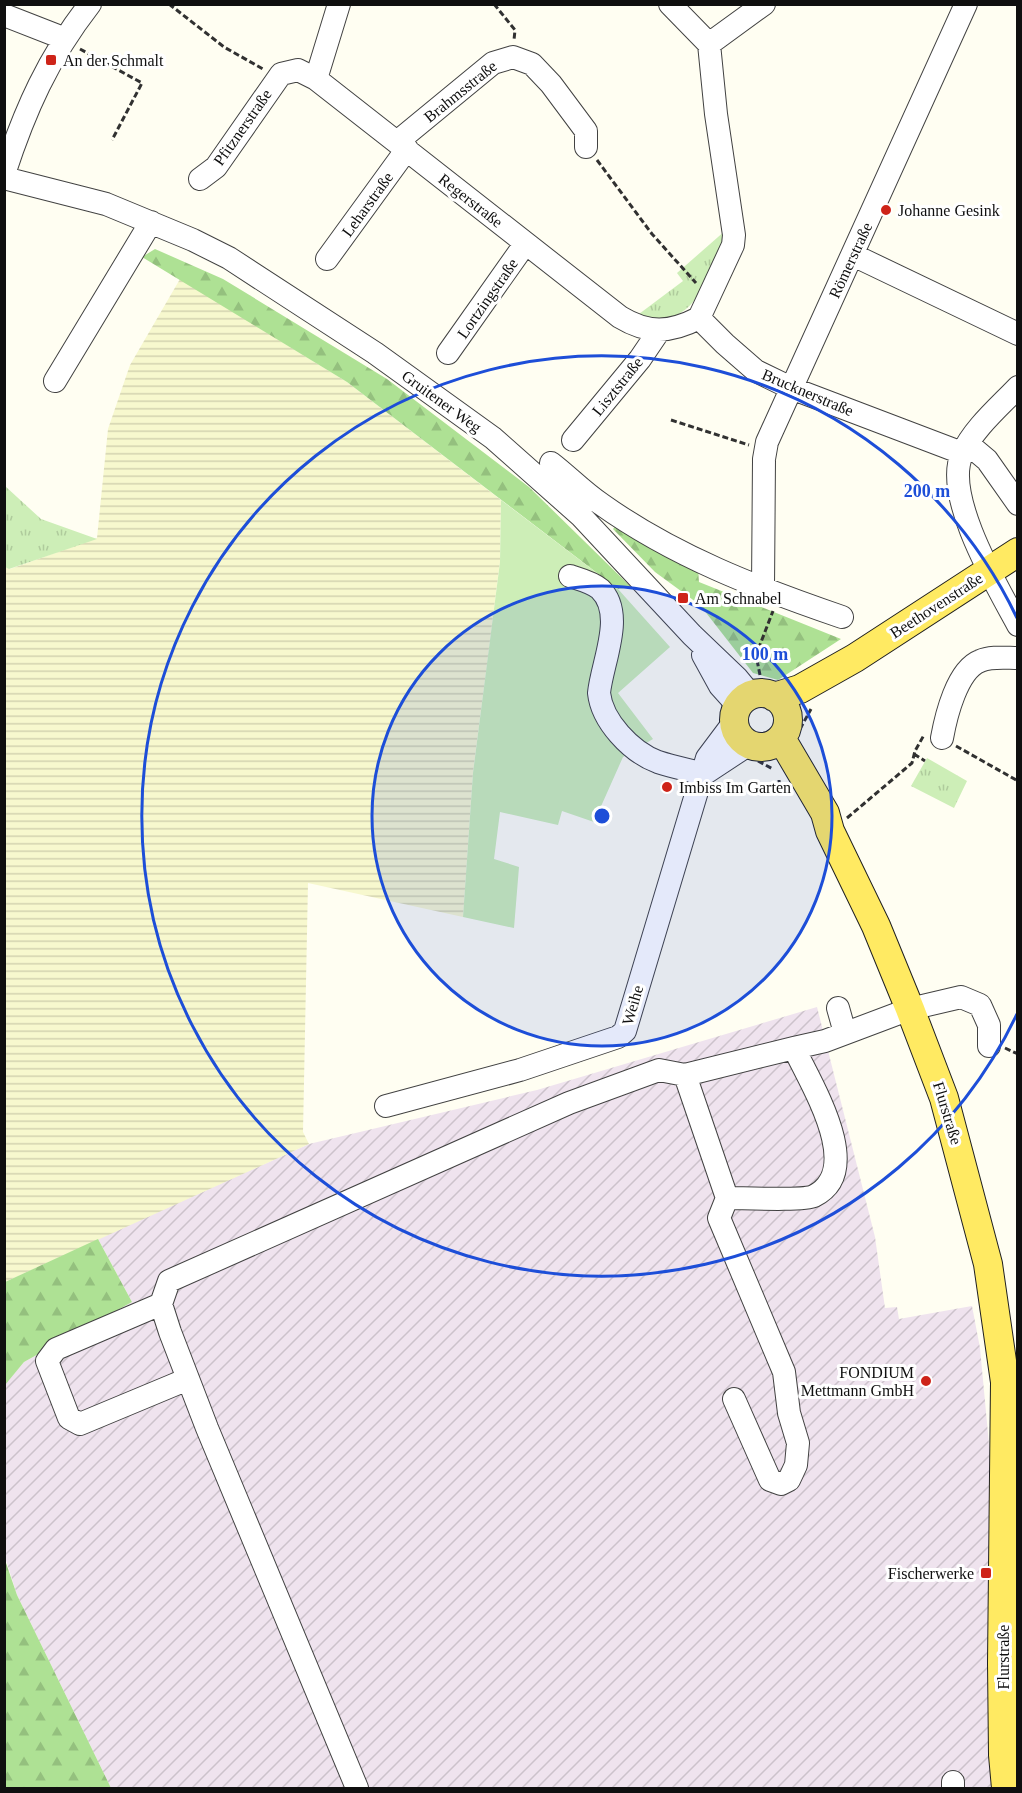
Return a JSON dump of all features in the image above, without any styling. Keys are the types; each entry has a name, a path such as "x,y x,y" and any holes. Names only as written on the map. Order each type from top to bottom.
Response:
{"main road":[{"name":"Beethovenstraße","path":"761,722 1017,552"},
{"name":"Gruitener Weg","path":"761,722 781,769 808,813 830,831 845,858"},
{"name":"Flurstraße","path":"845,858 910,1009 944,1098 970,1188 988,1264 1011,1382 1002,1676 1003,1755 1006,1788"}],"street":[{"path":"4,176 31,98 63,39 90,4"},
{"path":"316,79 339,4"},
{"path":"659,332 685,326 699,318 734,241 710,44 670,4"},
{"path":"710,44 764,4"},
{"name":"Römerstraße","path":"771,592 765,451 966,4"},
{"path":"4,15 63,39"},
{"name":"Brahmsstraße","path":"402,146 493,63 513,57 532,64 551,84 586,131 586,147"},
{"name":"Pfitznerstraße","path":"200,179 216,167 278,78 285,72 298,70 316,79"},
{"name":"Regerstraße","path":"316,79 620,317 635,327 659,332"},
{"name":"Leharstraße","path":"327,259 402,146"},
{"name":"Gruitener Weg","path":"4,176 106,204 229,258 375,353 493,438 586,521 692,635 737,678 761,722"},
{"path":"55,381 151,222"},
{"name":"Lortzingstraße","path":"448,353 525,244"},
{"path":"853,255 1017,334"},
{"name":"Brucknerstraße","path":"699,318 742,360 792,388 965,448"},
{"name":"Lisztstraße","path":"573,440 640,359 659,332"},
{"path":"1017,387 965,448 957,467 959,495 989,570 1017,625"},
{"path":"965,448 987,460 1017,504"},
{"path":"551,463 599,504 688,557 771,592 842,617"},
{"path":"570,576 599,588 607,598 612,611 599,693 600,703 610,722 636,749 656,761 704,774"},
{"path":"942,738 949,706 970,669 982,660 1017,658"},
{"name":"Weihe","path":"386,1106 520,1070 618,1037 628,1024 629,1010 677,882 707,758 761,722"},
{"path":"357,1788 188,1379 161,1304 169,1281 568,1103 659,1070 685,1075 794,1048 845,1033 946,996 982,1001 989,1025 989,1046"},
{"path":"838,1008 845,1033"},
{"path":"727,1198 813,1197 831,1182 836,1163 832,1127 794,1048"},
{"path":"685,1075 727,1198 720,1218 784,1371 789,1413 798,1443 796,1465 789,1480 781,1484 770,1480 734,1399"},
{"path":"161,1304 56,1349 47,1361 69,1418 80,1424 188,1379"}],"path":[{"path":"169,4 224,47 278,78"},
{"path":"494,4 514,30 513,57"},
{"path":"63,39 142,83 112,140"},
{"path":"586,147 618,185 652,234 690,278"},
{"path":"671,420 765,451"},
{"path":"771,592 756,655 761,722 780,784 780,792"},
{"path":"830,831 912,763 924,735 939,743 942,738 1017,781"},
{"path":"914,754 925,761"}],"shaded area":[{"path":"817,1007 875,1237 885,1308 897,1307 899,1319 972,1306 980,1348 990,1455 988,1700 993,1788 111,1788 17,1595 5,1557 4,1385 24,1362 132,1302 98,1239 309,1144 537,1090"}],"green space":[{"path":"726,230 704,286 685,310 673,316 658,318 639,314 683,281 677,273"},
{"path":"155,249 223,279 387,379 529,487 631,587 618,589 347,382 142,257"},
{"path":"180,279 347,382 501,500 500,562 473,773 463,917 308,883 303,1132 309,1144 5,1282 4,567 10,569 97,538 108,429 130,365"},
{"path":"5,486 41,519 97,539 9,569 5,567"},
{"path":"501,500 618,589 670,647 618,693 653,739 623,757 594,822 562,811 558,825 500,812 494,859 519,867 514,928 463,917 473,773 500,562"},
{"path":"617,524 698,569 699,582 841,639 778,680 753,673 700,605 655,572 613,529"},
{"path":"927,758 967,781 954,808 911,786"},
{"path":"98,1239 132,1302 24,1362 5,1385 5,1282"},
{"path":"4,1557 17,1595 111,1788 5,1788"}],"place":[{"name":"An der Schmalt","path":"51,60"},
{"name":"Johanne Gesink","path":"886,210"},
{"name":"Am Schnabel","path":"683,598"},
{"name":"Imbiss Im Garten","path":"667,787"},
{"name":"FONDIUM Mettmann GmbH","path":"926,1381"},
{"name":"Fischerwerke","path":"986,1573"}]}
